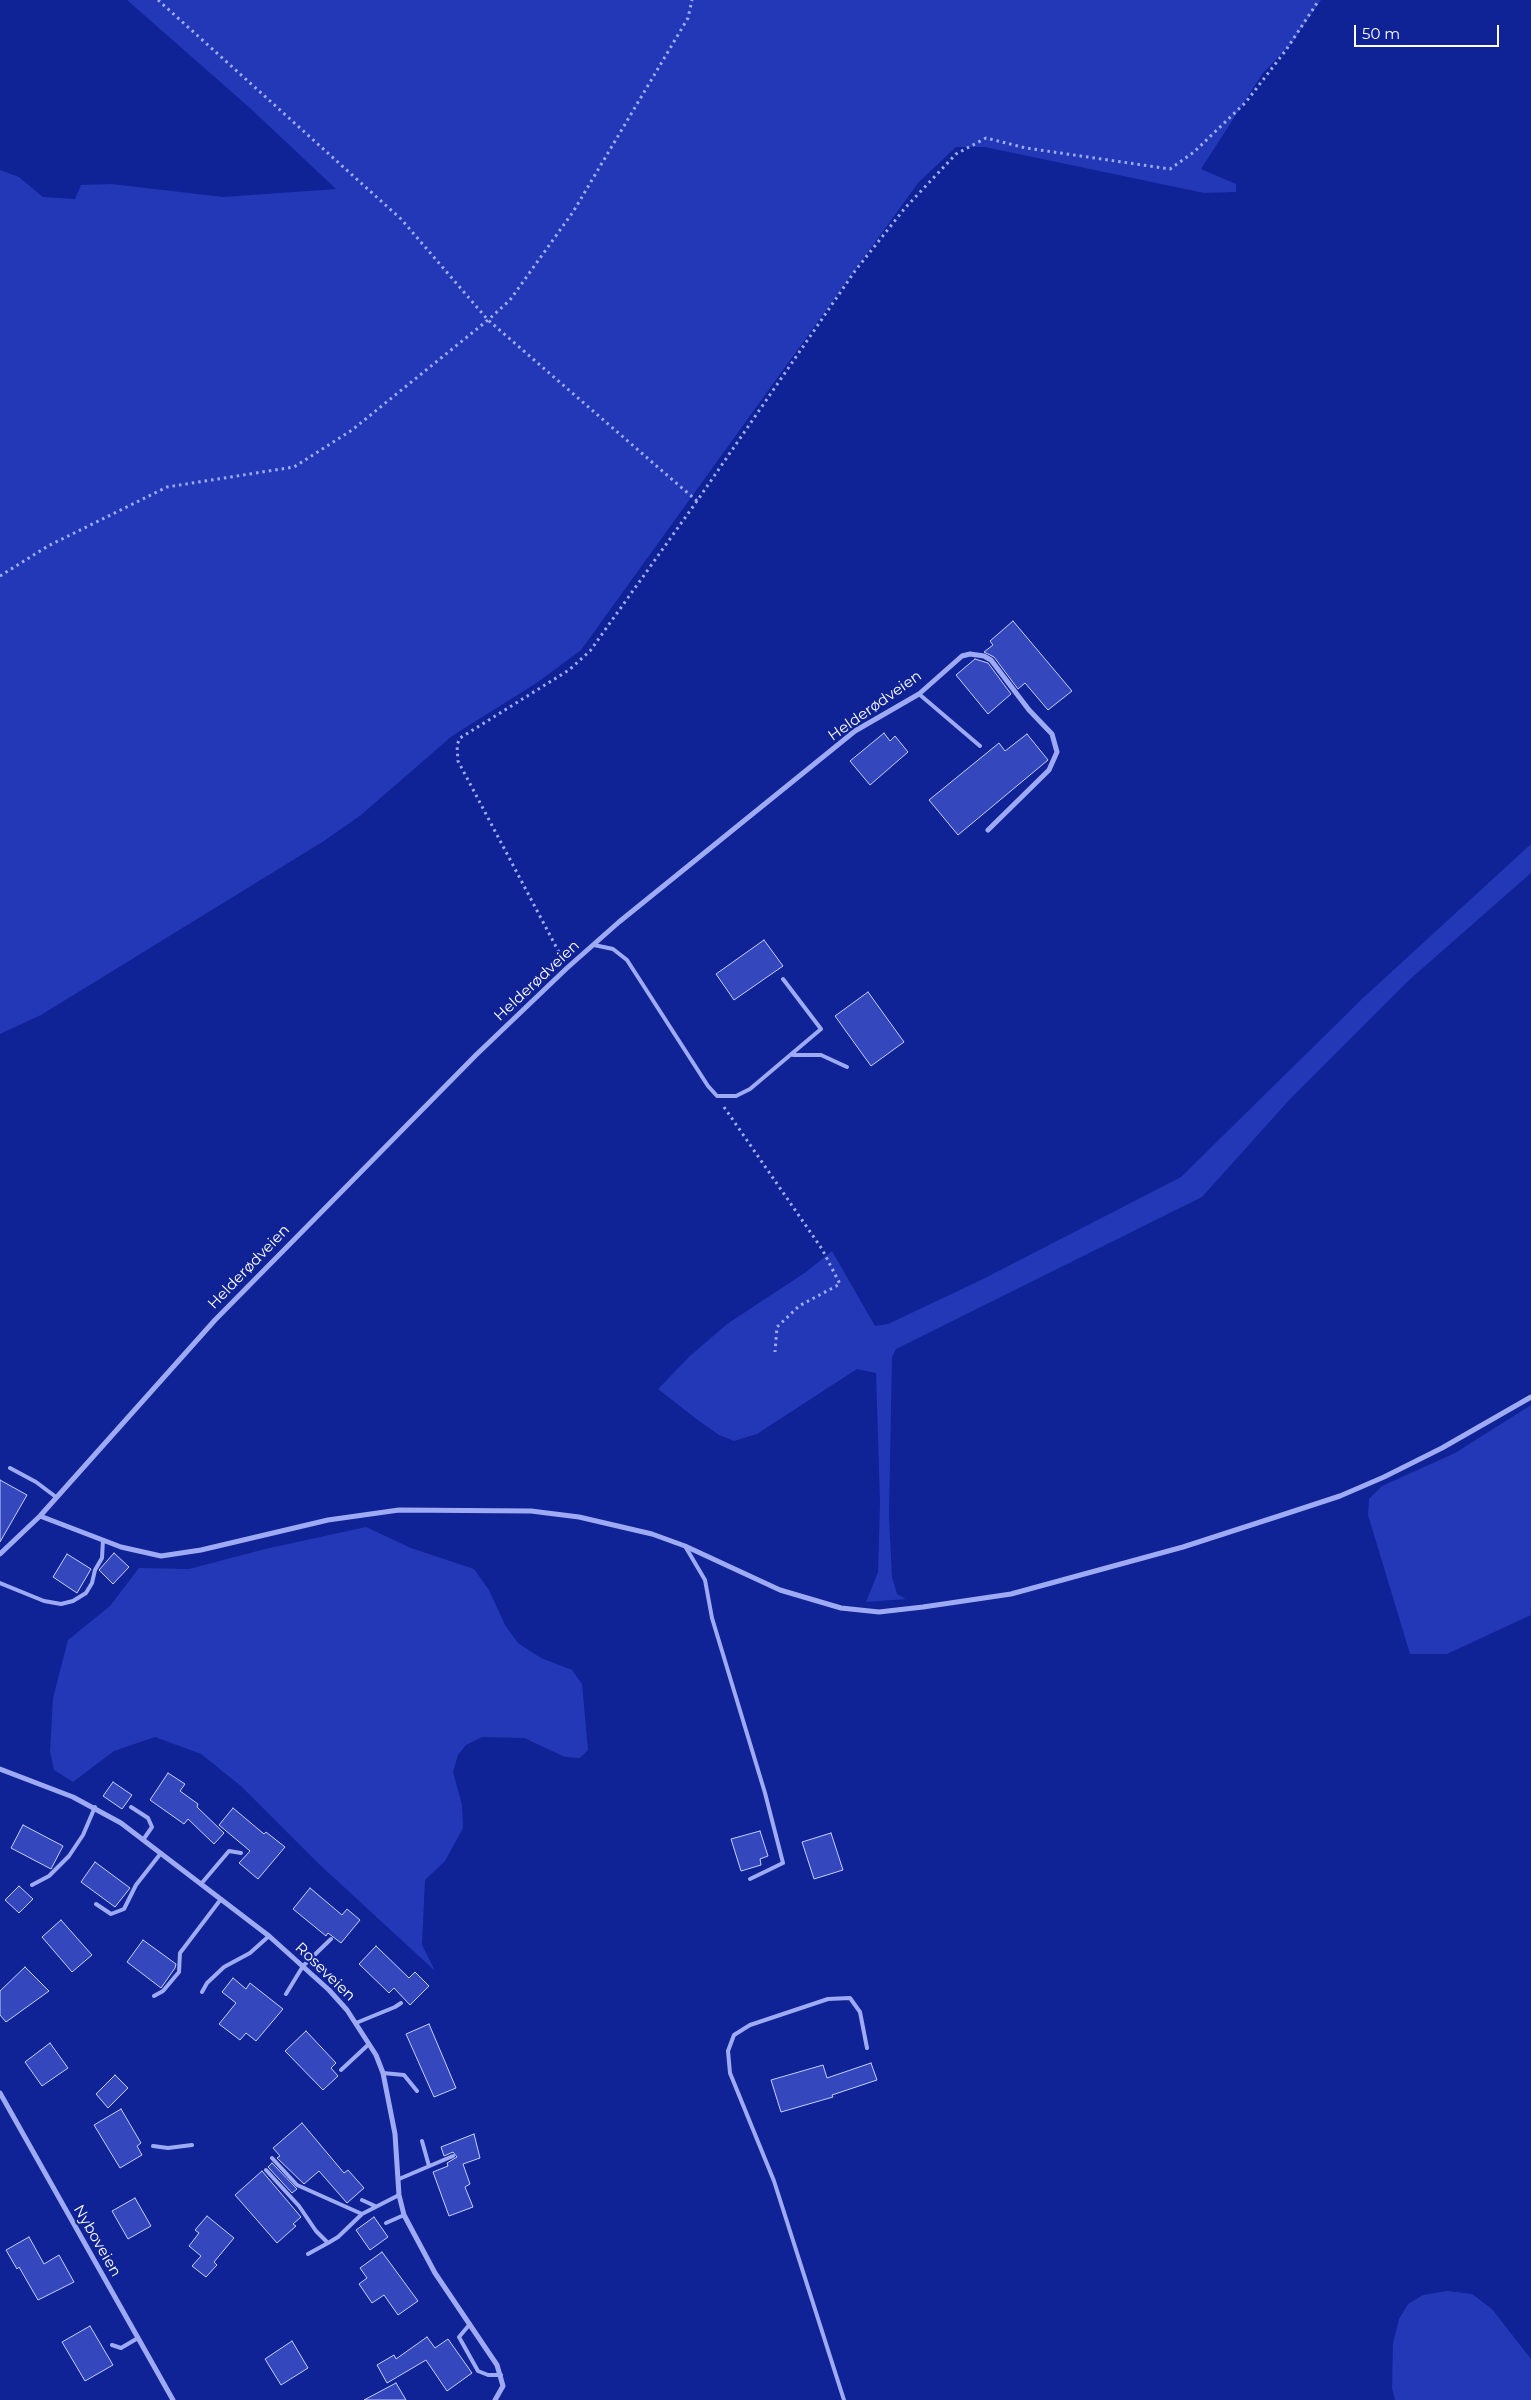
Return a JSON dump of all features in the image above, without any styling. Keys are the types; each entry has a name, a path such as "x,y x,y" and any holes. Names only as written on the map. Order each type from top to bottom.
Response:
{"street":[{"name":"Helderødveien","path":"0,1554 40,1516 222,1313 476,1055 567,968 646,899 813,768 855,731 919,694 962,656 984,656 991,660 1028,710 1052,734 1057,752 1048,770 988,830"},
{"path":"40,1516 142,1553 161,1556 201,1550 328,1520 399,1510 480,1510 531,1512 579,1517 643,1531 684,1546 780,1590 841,1608 879,1612 923,1608 1011,1594 1183,1547 1340,1496 1442,1448 1531,1397"},
{"name":"Roseveien","path":"0,1769 47,1786 95,1807 143,1840 269,1936 329,1990 356,2022 383,2073 395,2134 399,2195 404,2216 435,2272 497,2365 500,2375"},
{"name":"Nyboveien","path":"0,2093 173,2400"},
{"path":"495,2400 502,2391 500,2375"}],"lane":[{"path":"919,694 980,746"},
{"path":"594,945 613,949 626,960 708,1086 717,1096 736,1096 750,1089 793,1055 821,1029 783,978"},
{"path":"793,1055 821,1054 847,1067"},
{"path":"10,1468 36,1482 56,1498"},
{"path":"0,1583 44,1601 61,1604 73,1601 86,1593 92,1583 95,1570 102,1558 103,1540"},
{"path":"684,1546 704,1580 712,1618 762,1784 783,1863 750,1879"},
{"path":"32,1885 49,1876 69,1856 83,1835 95,1807"},
{"path":"131,1807 148,1818 152,1827 143,1840"},
{"path":"201,1884 229,1852 242,1853"},
{"path":"96,1904 111,1914 124,1908 136,1885 161,1853"},
{"path":"154,1996 163,1991 179,1972 180,1953 221,1899"},
{"path":"202,1992 207,1983 224,1967 250,1953 269,1936"},
{"path":"286,1994 303,1966 331,1939"},
{"path":"844,2400 774,2181 730,2073 728,2051 734,2035 750,2025 828,1999 850,1998 860,2012 867,2048"},
{"path":"356,2022 395,2008 401,2003"},
{"path":"341,2070 369,2044"},
{"path":"383,2073 404,2075 417,2091"},
{"path":"422,2141 429,2166"},
{"path":"153,2146 168,2148 192,2145"},
{"path":"399,2179 453,2156"},
{"path":"272,2158 297,2185 362,2214"},
{"path":"266,2170 299,2206 316,2231 328,2243"},
{"path":"308,2254 338,2237 362,2214 399,2195"},
{"path":"362,2200 375,2206"},
{"path":"386,2223 404,2216"},
{"path":"470,2324 459,2337 478,2371 488,2375 500,2375"},
{"path":"112,2345 121,2348 138,2338"}],"path":[{"path":"158,0 401,220 488,320 697,501"},
{"path":"0,576 48,546 167,487 294,467 352,430 488,320 510,300 573,212 688,18 692,0"},
{"path":"567,968 458,761 457,745 460,738 568,670 590,652 855,272 905,208 956,154 986,138 1026,148 1170,169 1194,152 1246,102 1286,50 1320,0"},
{"path":"717,1096 822,1249 840,1284 799,1306 777,1327 775,1352"}],"shaded area":[{"path":"127,0 1321,0 1292,43 1263,73 1201,169 1236,184 1236,192 1204,193 985,147 956,147 918,183 581,650 538,682 452,736 361,815 324,841 41,1015 0,1034 0,170 19,177 43,197 75,199 81,185 112,184 223,197 336,189 251,109"},
{"path":"1531,844 1531,873 1408,981 1291,1098 1202,1197 896,1349 892,1357 889,1516 892,1577 897,1594 906,1599 866,1602 878,1572 880,1503 876,1373 857,1369 757,1434 734,1441 719,1435 658,1389 690,1356 727,1324 806,1272 832,1251 875,1326 888,1324 981,1280 1181,1177 1363,998"},
{"path":"1531,1405 1531,1615 1447,1654 1410,1654 1368,1515 1369,1499 1382,1486 1455,1453"},
{"path":"366,1527 411,1548 474,1569 489,1590 505,1625 518,1643 541,1658 572,1670 582,1684 588,1750 580,1758 565,1757 524,1738 482,1737 466,1745 458,1755 453,1772 462,1805 463,1828 445,1861 425,1880 422,1945 435,1971 319,1864 242,1787 201,1754 155,1737 114,1751 73,1782 54,1770 50,1751 53,1698 68,1640 110,1606 139,1568 189,1569 265,1549"},
{"path":"1447,2291 1472,2294 1492,2309 1531,2359 1531,2400 1395,2400 1392,2388 1393,2343 1399,2319 1408,2304 1423,2295"}],"building":[{"path":"1013,621 1072,691 1048,710 1025,683 1018,689 994,657 984,652 993,645 990,641"},
{"path":"975,659 988,663 1011,694 988,714 956,675"},
{"path":"884,733 890,741 895,736 908,752 870,785 850,761"},
{"path":"1027,734 1048,760 958,835 929,800 999,743 1005,751"},
{"path":"764,940 783,966 734,1000 716,974"},
{"path":"868,992 904,1042 871,1066 835,1016"},
{"path":"0,1480 27,1495 0,1542"},
{"path":"114,1553 129,1567 113,1584 99,1570"},
{"path":"67,1554 91,1569 77,1593 53,1577"},
{"path":"168,1773 185,1784 180,1791 198,1804 197,1807 224,1833 214,1844 188,1819 184,1824 150,1800"},
{"path":"113,1782 132,1795 122,1809 103,1796"},
{"path":"233,1808 264,1834 266,1832 285,1847 258,1879 239,1863 250,1851 219,1825"},
{"path":"23,1825 63,1846 51,1869 11,1848"},
{"path":"760,1831 768,1856 760,1859 761,1865 741,1871 731,1839"},
{"path":"831,1833 843,1870 814,1879 802,1842"},
{"path":"95,1862 130,1888 115,1907 81,1882"},
{"path":"19,1886 33,1899 19,1913 5,1900"},
{"path":"310,1888 342,1915 347,1909 360,1920 341,1943 328,1933 326,1936 293,1909"},
{"path":"61,1920 92,1955 72,1972 42,1937"},
{"path":"143,1940 176,1964 161,1988 127,1962"},
{"path":"376,1946 409,1978 415,1972 429,1986 410,2005 394,1988 389,1993 359,1964"},
{"path":"25,1967 49,1991 6,2022 0,2015 0,1991"},
{"path":"233,1978 246,1989 250,1983 283,2009 256,2041 246,2033 240,2040 219,2024 236,2003 222,1992"},
{"path":"429,2024 456,2088 434,2097 406,2034"},
{"path":"306,2031 336,2063 331,2068 338,2076 323,2090 285,2051"},
{"path":"50,2043 68,2068 42,2086 25,2062"},
{"path":"871,2063 877,2080 832,2095 833,2097 781,2112 771,2080 823,2065 827,2078"},
{"path":"115,2075 128,2088 108,2108 96,2094"},
{"path":"121,2109 141,2143 137,2146 142,2155 120,2168 94,2125"},
{"path":"302,2123 344,2173 348,2170 364,2188 347,2203 319,2171 304,2184 277,2158 280,2156 273,2148"},
{"path":"474,2134 480,2158 463,2164 470,2184 465,2187 473,2207 449,2216 433,2172 448,2166 447,2163 457,2157 453,2152 444,2156 441,2147"},
{"path":"272,2163 297,2189 292,2193 268,2167"},
{"path":"262,2171 301,2217 293,2224 296,2226 277,2243 235,2195"},
{"path":"135,2198 151,2226 128,2239 112,2211"},
{"path":"207,2216 234,2238 214,2262 217,2265 206,2277 192,2266 201,2256 189,2246 199,2233 195,2230"},
{"path":"374,2217 388,2237 370,2250 356,2230"},
{"path":"29,2237 44,2264 59,2255 74,2282 38,2300 19,2267 17,2269 6,2250"},
{"path":"382,2252 418,2301 398,2315 384,2295 372,2303 359,2284 367,2278 360,2268"},
{"path":"90,2326 113,2365 85,2381 62,2342"},
{"path":"427,2337 435,2348 448,2339 472,2373 447,2391 426,2360 387,2383 377,2365 394,2355 396,2359"},
{"path":"292,2341 308,2368 281,2385 265,2359"},
{"path":"396,2383 406,2400 364,2400"}]}
